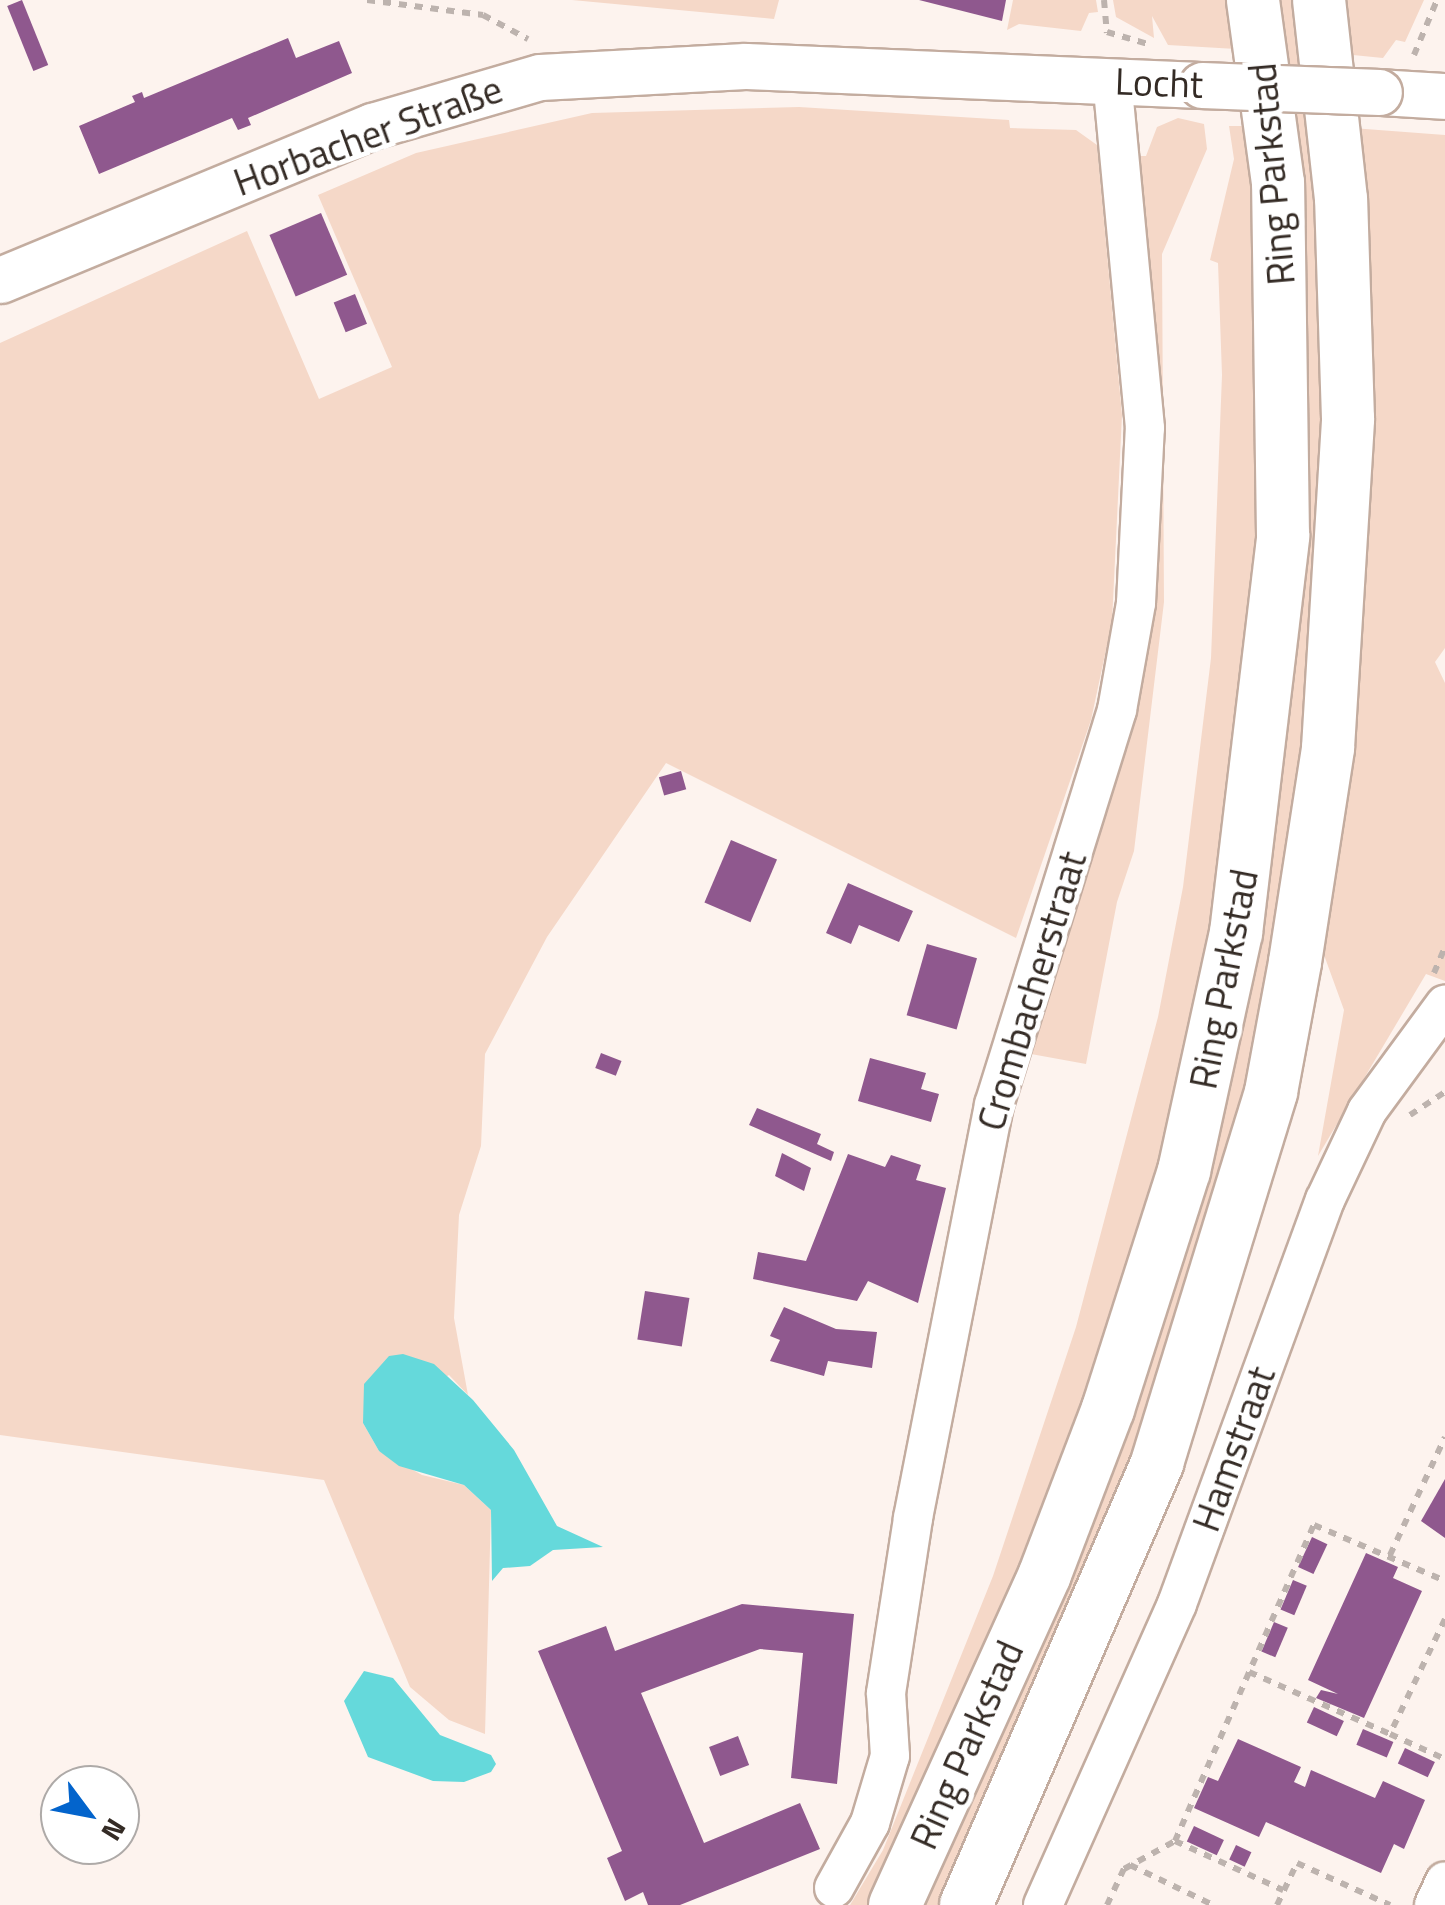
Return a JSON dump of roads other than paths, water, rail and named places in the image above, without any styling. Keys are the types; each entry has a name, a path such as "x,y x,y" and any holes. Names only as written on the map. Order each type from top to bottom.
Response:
{"highway":[{"name":"Ring Parkstad","path":"895,1905 1045,1574 1108,1409 1184,1171 1236,933 1283,536 1278,183 1253,0"},
{"name":"Ring Parkstad","path":"966,1905 1157,1463 1266,1110 1295,962 1328,748 1348,419 1341,198 1319,0"}],"main road":[{"name":"Horbacher Straße","path":"0,280 372,126 540,77 746,66 992,73"},
{"name":"Locht","path":"992,73 1202,85 1394,82 1445,96"}],"street":[{"name":"Crombacherstraat","path":"834,1888 870,1822 890,1756 886,1692 914,1518 994,1104 1118,710 1136,603 1145,428 1112,81"},
{"name":"Hamstraat","path":"1043,1905 1177,1604 1332,1184 1367,1111 1445,1005"},
{"path":"1434,1905 1445,1881"}],"water":[{"path":"403,1354 434,1364 473,1400 514,1450 557,1526 603,1547 553,1550 530,1566 503,1568 492,1581 491,1510 464,1485 399,1466 379,1451 363,1423 364,1384 389,1356"},
{"path":"364,1671 393,1678 440,1735 491,1755 496,1764 491,1772 464,1782 433,1781 368,1757 344,1701"}]}
